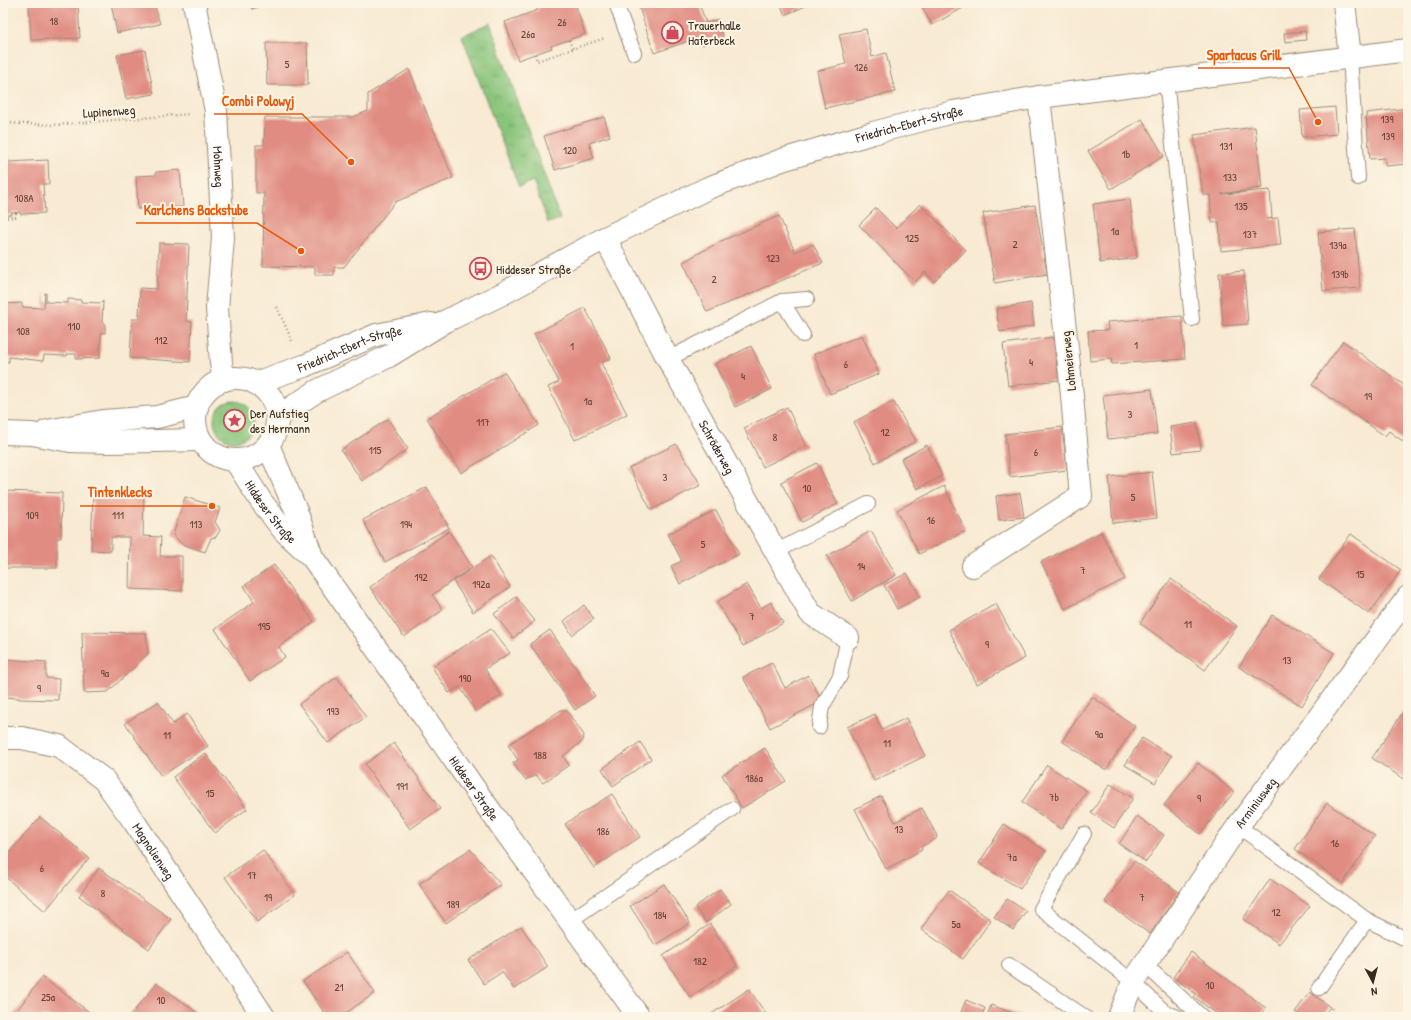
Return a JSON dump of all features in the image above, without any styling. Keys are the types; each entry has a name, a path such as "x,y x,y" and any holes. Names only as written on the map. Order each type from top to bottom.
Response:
{"main road":[{"name":"Mohnweg","path":"194,3 216,111 223,238 217,308 220,356 224,380"},
{"path":"1344,3 1350,57"},
{"name":"Friedrich-Ebert-Straße","path":"277,417 317,390 389,356 446,321 502,294 606,238 708,188 782,160 873,133 953,112 1039,97 1408,50"},
{"name":"Lohmeierweg","path":"973,566 1081,496 1070,374 1039,97"},
{"name":"Schröderweg","path":"606,238 668,359 777,551 810,613 848,638"},
{"name":"Friedrich-Ebert-Straße","path":"255,383 304,366 376,335 446,321"},
{"path":"242,379 255,383 269,395 277,417 277,427 268,445 259,454 248,459 235,460 215,455 200,440 195,424 197,407 204,393 224,380 242,379"},
{"path":"32,434 103,421 157,417 197,407"},
{"path":"3,433 32,434 70,441 109,442 200,440"},
{"name":"Hiddeser Straße","path":"268,445 297,513 312,557"},
{"name":"Hiddeser Straße","path":"235,460 261,501 284,531 312,557 481,798 639,1017"},
{"name":"Arminiusweg","path":"1119,1017 1139,975 1238,826 1408,597"},
{"name":"Magnolienweg","path":"3,738 22,738 59,746 104,780 264,1017"}],"lane":[{"path":"616,3 634,53"},
{"path":"1350,57 1358,178"},
{"path":"1166,80 1192,319"},
{"path":"668,359 782,301 807,299"},
{"path":"782,301 803,335"},
{"path":"777,551 868,504"},
{"path":"818,727 822,707 840,676 848,638"},
{"path":"570,920 732,809"},
{"path":"1238,826 1367,920 1408,940"},
{"path":"1084,834 1041,909 1139,975 1165,1012 1177,1017"},
{"path":"1318,988 1367,920"},
{"path":"1009,965 1085,1017"},
{"path":"1139,975 1154,973 1202,1017"}],"path":[{"path":"535,54 537,61 605,39 606,33"},
{"path":"569,40 573,49"},
{"name":"Lupinenweg","path":"3,123 54,125 172,117 216,111"},
{"path":"3,218 16,217 16,212"},
{"path":"277,307 304,366"}],"green space":[{"path":"490,23 560,219 548,223 533,181 519,187 462,36"},
{"path":"230,401 238,401 245,404 251,410 254,421 251,432 245,438 238,441 230,441 223,438 217,432 214,425 214,417 217,410 223,404"}],"building":[{"path":"29,3 78,3 80,38 31,40"},
{"path":"111,3 154,3 160,24 117,33"},
{"path":"250,3 264,3 265,5 252,9"},
{"path":"551,3 575,3 585,34 518,60 505,22 538,10 537,8"},
{"name":"Trauerhalle Haferbeck","path":"699,3 706,23 718,19 723,37 702,45 700,37 654,53 638,4"},
{"path":"780,3 813,3 785,15"},
{"path":"920,3 972,3 932,25"},
{"path":"866,29 872,57 886,53 895,92 825,108 817,71 846,64 839,34"},
{"path":"1305,31 1306,40 1285,42 1284,33"},
{"path":"266,43 307,43 308,85 267,85"},
{"path":"145,50 154,94 126,99 117,55"},
{"path":"409,69 453,178 395,202 344,267 334,267 334,275 315,275 315,267 263,266 264,193 256,193 256,145 264,145 265,117 353,117 368,111 368,94"},
{"path":"1335,107 1337,134 1302,137 1300,110"},
{"path":"1408,108 1408,164 1385,166 1385,158 1370,159 1366,113"},
{"path":"604,117 610,136 589,143 594,158 555,170 544,136"},
{"path":"1142,119 1164,156 1111,189 1088,151"},
{"path":"1255,127 1262,188 1221,194 1270,190 1272,218 1267,219 1278,218 1281,245 1221,251 1219,222 1212,223 1210,195 1203,195 1194,135"},
{"path":"3,158 8,158 8,162 48,160 49,184 43,184 45,213 20,214 20,212 11,213 12,215 3,215"},
{"path":"180,170 183,207 138,209 136,176 156,175 156,172"},
{"path":"1130,199 1137,258 1100,263 1093,204"},
{"path":"920,204 966,250 934,282 925,272 915,282 859,225 876,208 896,228"},
{"path":"1035,205 1047,274 995,283 983,213"},
{"path":"779,216 795,252 813,244 823,263 707,312 683,262 719,242"},
{"path":"1355,229 1360,288 1323,291 1318,232"},
{"path":"159,243 189,244 186,321 192,322 190,362 130,358 132,319 139,319 140,288 157,289"},
{"path":"1244,271 1248,324 1223,326 1219,273"},
{"path":"45,293 46,302 68,303 68,299 81,300 81,302 101,303 103,301 102,323 105,323 105,333 101,333 100,358 76,359 76,354 67,354 67,356 44,355 43,361 9,357 9,362 3,361 3,304 22,303 22,307 44,308"},
{"path":"1031,303 1034,326 1000,332 996,309"},
{"path":"585,308 611,358 601,363 627,414 575,440 548,387 559,382 534,334"},
{"path":"1182,316 1185,359 1112,364 1111,359 1090,361 1088,331 1108,330 1107,322"},
{"path":"862,335 879,374 830,394 814,354"},
{"path":"1053,337 1059,380 1008,386 1003,344"},
{"path":"1343,341 1408,388 1408,445 1389,431 1385,436 1312,385"},
{"path":"751,346 772,389 735,407 715,364"},
{"path":"504,372 539,425 461,473 427,418"},
{"path":"1152,389 1157,434 1108,439 1103,395"},
{"path":"893,401 916,441 875,463 854,422"},
{"path":"787,407 806,446 763,467 744,428"},
{"path":"388,419 408,449 362,481 341,450"},
{"path":"1197,423 1201,450 1173,453 1170,427"},
{"path":"1062,427 1067,470 1010,477 1005,434"},
{"path":"676,444 701,485 651,510 629,468"},
{"path":"927,445 942,476 917,489 901,459"},
{"path":"817,463 838,504 802,522 781,482"},
{"path":"1152,472 1157,518 1113,523 1109,477"},
{"path":"944,486 966,531 919,554 897,510"},
{"path":"427,487 449,528 385,562 363,520"},
{"path":"3,491 62,493 61,538 57,538 57,568 3,568"},
{"path":"1020,493 1024,517 999,520 996,496"},
{"path":"93,494 144,495 143,536 161,537 160,556 182,556 182,591 129,589 130,537 111,537 111,551 91,550"},
{"path":"185,497 220,508 215,522 220,530 216,537 211,538 205,552 182,544 173,535"},
{"path":"716,510 739,554 680,584 671,566 682,561 668,534"},
{"path":"449,531 472,567 432,595 443,610 404,637 370,587"},
{"path":"871,531 896,575 852,601 827,556"},
{"path":"1101,532 1125,579 1065,609 1041,562"},
{"path":"1351,534 1401,570 1369,614 1319,579"},
{"path":"491,556 510,587 473,612 453,581"},
{"path":"274,565 314,622 279,647 285,657 250,681 215,629 254,602 244,586"},
{"path":"907,573 920,597 897,609 884,585"},
{"path":"1171,579 1237,626 1205,670 1140,623"},
{"path":"747,584 761,608 771,602 783,623 743,646 717,602"},
{"path":"516,597 535,621 513,638 494,614"},
{"path":"996,604 1025,658 977,684 949,630"},
{"path":"584,605 594,619 572,635 564,621"},
{"path":"1272,615 1334,653 1302,706 1239,667"},
{"path":"491,629 510,653 485,669 501,695 476,712 460,687 449,693 432,667"},
{"path":"550,630 595,696 575,710 530,644"},
{"path":"82,632 146,633 148,654 108,692 84,693"},
{"path":"3,659 46,662 46,678 59,679 58,700 3,697"},
{"path":"772,663 785,688 808,675 822,701 770,728 743,677"},
{"path":"337,677 366,717 328,743 299,704"},
{"path":"1092,697 1135,726 1106,770 1062,741"},
{"path":"158,702 173,724 187,714 208,746 161,776 125,723"},
{"path":"561,710 566,710 584,735 583,741 563,756 569,765 543,783 536,775 525,780 513,763 518,760 508,745"},
{"path":"1403,712 1408,716 1408,782 1372,758"},
{"path":"875,714 882,730 906,718 925,756 874,781 847,727"},
{"path":"1142,738 1172,756 1155,783 1125,765"},
{"path":"640,742 651,759 613,786 602,769"},
{"path":"394,743 440,809 410,829 365,764"},
{"path":"765,748 786,781 742,808 722,775"},
{"path":"205,753 247,809 215,833 173,777"},
{"path":"1198,763 1234,792 1200,834 1164,805"},
{"path":"1047,765 1087,791 1061,829 1022,802"},
{"path":"1110,784 1133,798 1114,828 1091,813"},
{"path":"612,794 640,837 594,868 565,824"},
{"path":"881,796 895,822 922,808 937,836 936,839 921,847 922,850 886,869 855,809"},
{"path":"1327,803 1375,836 1343,883 1295,849"},
{"path":"1137,816 1164,835 1146,862 1119,844"},
{"path":"40,817 89,858 45,911 3,875 3,860"},
{"path":"1004,824 1046,851 1020,889 979,863"},
{"path":"470,849 501,885 446,923 419,884"},
{"path":"263,850 295,895 257,922 225,877"},
{"path":"1134,861 1179,892 1150,934 1105,902"},
{"path":"99,868 171,919 149,949 79,896"},
{"path":"1270,879 1310,906 1279,944 1243,919"},
{"path":"664,884 690,923 655,945 630,906"},
{"path":"720,889 731,904 706,923 695,907"},
{"path":"949,890 991,920 963,959 921,929"},
{"path":"1007,899 1026,911 1013,930 994,917"},
{"path":"710,924 737,966 690,997 663,956"},
{"path":"521,926 548,967 514,989 502,972 484,984 468,960"},
{"path":"347,952 375,993 340,1017 327,1017 303,981"},
{"path":"1191,952 1266,1008 1259,1017 1221,1017 1194,997 1196,994 1173,977"},
{"path":"42,977 96,1017 12,1017"},
{"path":"157,983 203,1017 129,1017"},
{"path":"749,989 768,1017 707,1017"},
{"path":"1310,992 1330,1007 1322,1017 1302,1017 1295,1012"},
{"path":"966,1000 985,1008 981,1017 959,1017"},
{"path":"991,1005 1024,1017 987,1017"}],"place":[{"name":"Trauerhalle Haferbeck","path":"672,32"},
{"name":"Spartacus Grill","path":"1318,122"},
{"name":"Combi Polowyj","path":"351,162"},
{"name":"Karlchens Backstube","path":"301,251"},
{"name":"Hiddeser Straße","path":"480,269"},
{"name":"Der Aufstieg des Hermann","path":"234,420"},
{"name":"Tintenklecks","path":"212,506"}]}
